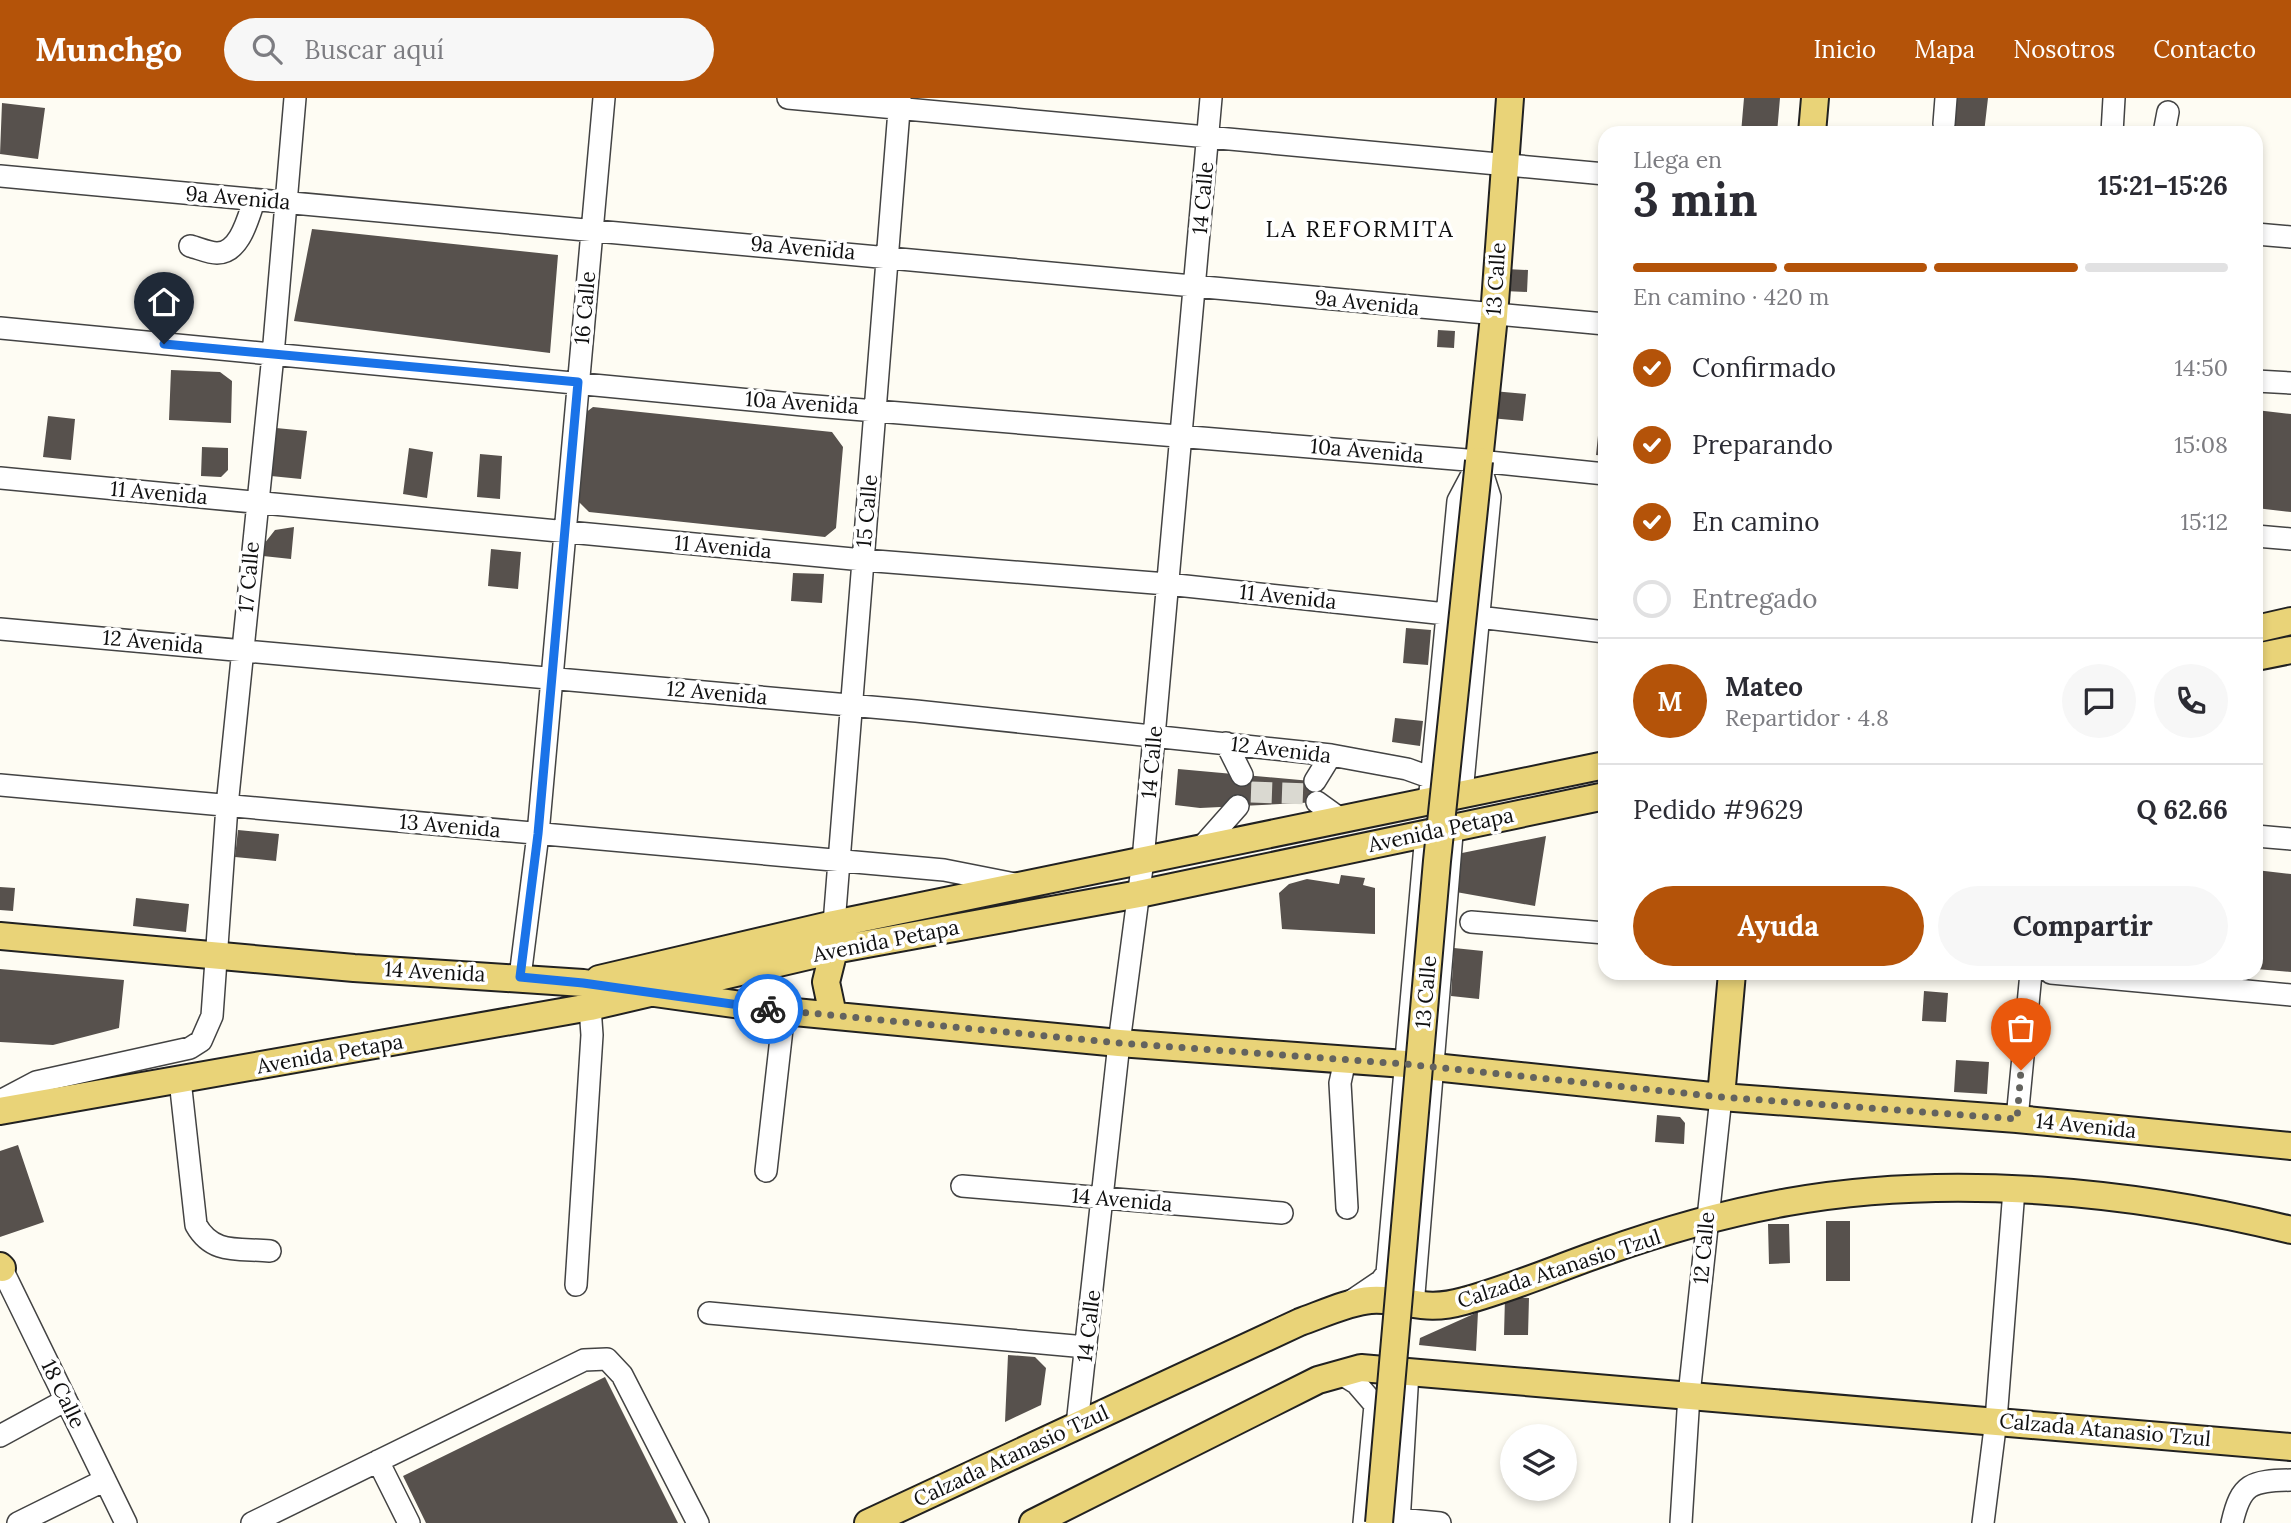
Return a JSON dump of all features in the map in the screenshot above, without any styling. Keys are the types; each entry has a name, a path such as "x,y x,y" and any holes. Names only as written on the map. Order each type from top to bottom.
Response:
{"main road":[{"name":"13 Calle","path":"1393,1522 1437,861 1494,316 1510,98"},
{"path":"1813,126 1815,98"},
{"path":"2263,627 2291,621"},
{"path":"2263,656 2291,650"},
{"name":"Avenida Petapa","path":"0,1111 180,1080 587,995 834,924 1342,820 1430,790 1462,793 1598,766"},
{"name":"Avenida Petapa","path":"657,992 834,950 1139,894 1598,797"},
{"name":"14 Avenida","path":"0,936 354,968 520,977 587,995 657,992 784,1011 1119,1043 1405,1064 1721,1097 2017,1119 2291,1146"},
{"path":"833,1014 826,982 834,950"},
{"name":"12 Calle","path":"1721,1097 1731,980"},
{"name":"Calzada Atanasio Tzul","path":"868,1523 1300,1321 1372,1300 1441,1307 1466,1301 1608,1250 1788,1202 1933,1189 2014,1190 2168,1205 2291,1230"},
{"name":"Calzada Atanasio Tzul","path":"1033,1523 1318,1380 1361,1368 2291,1447"}],"street":[{"name":"17 Calle","path":"0,1101 36,1082 190,1048 201,1041 209,1030 218,955 227,806 273,355 295,98"},
{"name":"16 Calle","path":"520,977 538,834 604,98"},
{"path":"788,98 899,103 1208,137 1598,173"},
{"name":"14 Calle","path":"1077,1425 1104,1199 1119,1043 1143,860 1183,436 1211,98"},
{"path":"1944,124 1945,98"},
{"path":"2112,126 2114,98"},
{"name":"15 Calle","path":"834,924 899,103"},
{"name":"9a Avenida","path":"0,176 254,201 592,228 1494,316 1598,323"},
{"path":"190,246 218,253 231,248 244,230 254,201"},
{"path":"2263,235 2291,237"},
{"name":"10a Avenida","path":"0,328 803,405 876,409 1598,473"},
{"path":"2263,381 2291,383"},
{"name":"13 Calle","path":"1430,790 1458,501 1479,461"},
{"name":"13 Calle","path":"1462,793 1490,497 1479,461"},
{"name":"11 Avenida","path":"0,478 863,560 1167,584 1446,614"},
{"path":"2263,537 2291,539"},
{"path":"1478,617 1598,631"},
{"name":"12 Avenida","path":"0,629 852,705 1226,743 1331,755 1407,769 1430,790"},
{"path":"1226,743 1242,775"},
{"path":"1331,755 1316,792 1342,820"},
{"name":"13 Avenida","path":"0,785 944,870 1024,886"},
{"path":"1200,849 1238,806"},
{"path":"1413,1306 1453,828"},
{"name":"13 Calle","path":"1339,1310 1381,1282 1387,1273 1426,834"},
{"path":"2263,837 2291,839"},
{"path":"1471,922 1598,932"},
{"path":"2017,1119 2030,980"},
{"path":"2127,980 2291,995"},
{"path":"576,1285 592,1035 587,995"},
{"path":"766,1171 784,1011"},
{"path":"1345,1060 1340,1083 1348,1208"},
{"path":"180,1080 196,1225 205,1241 216,1246 270,1251"},
{"name":"12 Calle","path":"1681,1523 1689,1395 1721,1097"},
{"name":"14 Avenida","path":"962,1186 1282,1213"},
{"path":"1983,1523 1996,1420 2014,1190"},
{"name":"18 Calle","path":"1,1266 126,1523"},
{"path":"709,1313 1087,1347"},
{"path":"252,1523 278,1517 378,1461 584,1360 607,1359 621,1375 698,1523"},
{"path":"1408,1371 1393,1522 1440,1523"},
{"path":"1340,1373 1361,1388 1375,1405 1364,1523"},
{"path":"0,1436 66,1400"},
{"path":"378,1461 409,1523"},
{"path":"18,1523 105,1480"},
{"path":"2232,1523 2238,1497 2249,1485 2291,1480"}],"building":[{"path":"1744,98 1780,98 1778,126 1742,126"},
{"path":"1950,98 1988,98 1985,126 1946,126"},
{"path":"2,103 45,108 38,159 0,154"},
{"path":"312,229 558,255 550,353 294,321"},
{"path":"1505,269 1528,270 1527,292 1504,291"},
{"path":"1438,330 1455,331 1454,348 1437,347"},
{"path":"171,370 220,372 232,381 231,423 169,420"},
{"path":"1493,391 1526,394 1523,421 1490,418"},
{"path":"593,407 832,432 843,447 836,528 825,537 589,512 575,498 581,416"},
{"path":"2263,411 2291,414 2291,512 2263,509"},
{"path":"48,416 75,419 71,460 43,457"},
{"path":"276,428 307,431 301,479 271,476"},
{"path":"202,447 228,448 228,470 221,477 201,476"},
{"path":"409,448 433,452 427,498 403,494"},
{"path":"480,454 502,456 500,499 477,497"},
{"path":"294,527 291,559 263,556 264,544 275,530"},
{"path":"491,549 521,552 518,589 488,586"},
{"path":"793,573 824,574 822,603 791,601"},
{"path":"1406,628 1431,630 1428,665 1403,663"},
{"path":"1395,718 1423,721 1420,746 1392,742"},
{"path":"1178,769 1322,782 1320,802 1200,808 1175,805"},
{"path":"238,830 279,834 276,861 235,857"},
{"path":"1546,836 1535,906 1456,892 1462,853"},
{"path":"2263,871 2291,874 2291,972 2263,970"},
{"path":"1341,875 1365,878 1363,885 1375,888 1375,934 1282,929 1279,893 1289,884 1307,879 1339,884"},
{"path":"0,887 15,888 13,911 0,910"},
{"path":"136,898 189,904 186,932 133,926"},
{"path":"1454,948 1483,951 1479,999 1451,996"},
{"path":"0,969 124,980 119,1028 53,1045 0,1042"},
{"path":"1924,991 1948,993 1946,1022 1922,1021"},
{"path":"1956,1060 1989,1062 1987,1094 1954,1092"},
{"path":"1657,1115 1680,1117 1685,1123 1684,1144 1655,1142"},
{"path":"18,1145 44,1222 0,1237 0,1151"},
{"path":"1826,1221 1850,1221 1850,1281 1826,1281"},
{"path":"1768,1224 1789,1224 1790,1263 1769,1264"},
{"path":"1505,1297 1529,1298 1528,1335 1504,1335"},
{"path":"1478,1312 1476,1351 1419,1345 1420,1338"},
{"path":"1008,1355 1035,1357 1046,1368 1041,1405 1005,1422"},
{"path":"605,1377 678,1523 426,1523 403,1476"}],"tunnel":[{"path":"1251,792 1307,794 1317,802"}],"way so far":[{"path":"768,1009 1119,1043 1405,1064 1721,1097 2017,1119 2021,1070"}],"district":[{"name":"LA REFORMITA","path":"1360,229"}],"route":[{"path":"164,344 578,382 538,834 520,977 657,992 768,1009"}]}
